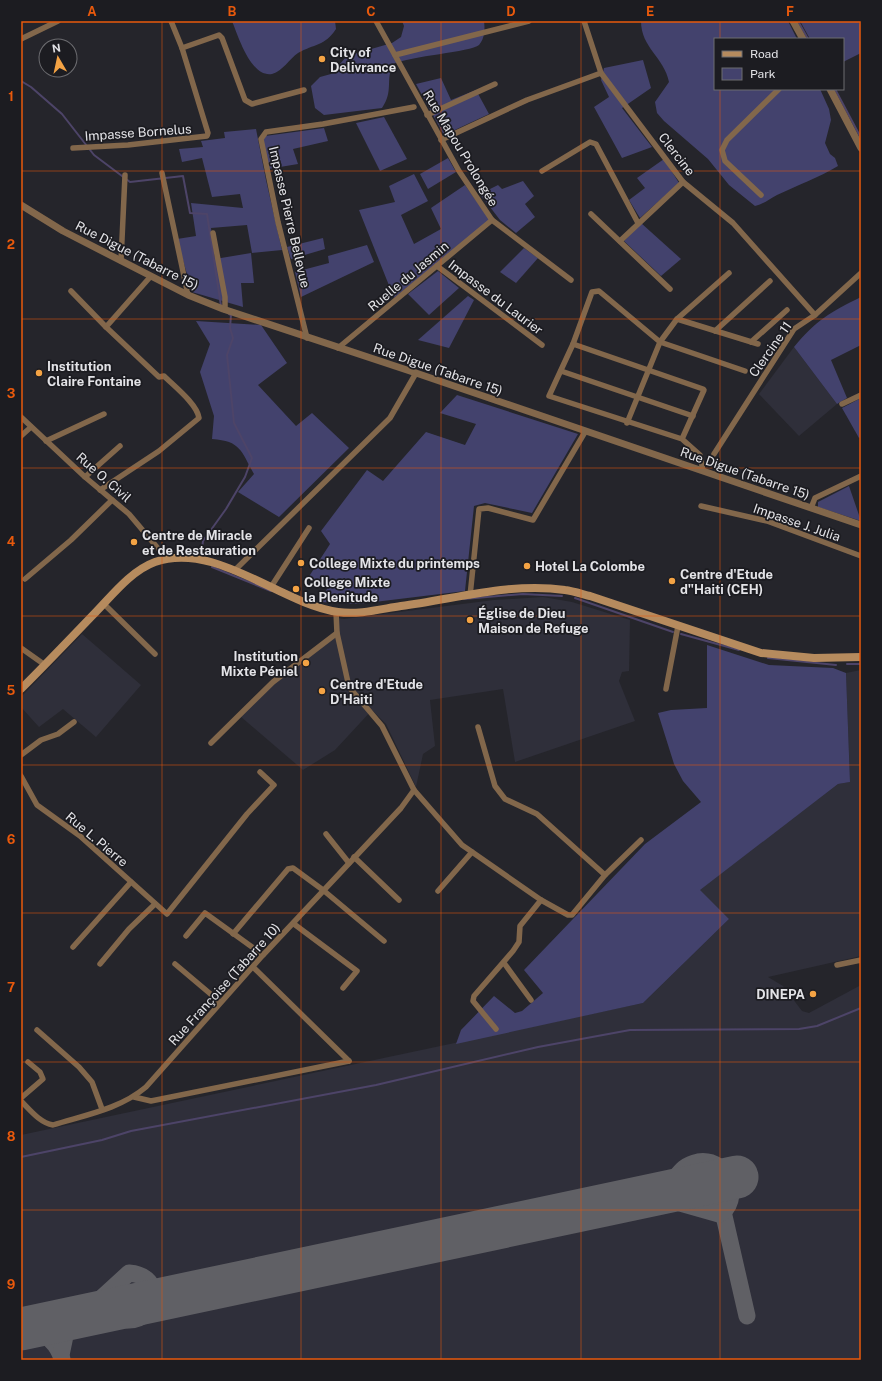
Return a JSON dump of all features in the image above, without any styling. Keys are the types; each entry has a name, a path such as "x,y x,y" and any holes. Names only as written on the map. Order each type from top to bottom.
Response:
{"main road":[{"path":"21,688 130,578 153,563 167,559 186,557 234,571 336,612 367,611 506,590 537,588 566,590 590,596 762,653 814,658 861,657"}],"street":[{"path":"21,39 58,21"},
{"path":"171,21 182,48 219,35 222,38 245,100 248,103 304,90"},
{"name":"Rue Mapou Prolongée","path":"376,21 459,171 492,220 571,280"},
{"path":"395,55 529,21"},
{"name":"Clercine","path":"584,21 601,73 683,182 733,223 815,315"},
{"path":"793,21 802,38"},
{"name":"Impasse Bornelus","path":"73,148 205,138 208,133 182,48"},
{"path":"441,140 527,100 601,73"},
{"path":"427,115 495,84"},
{"path":"761,195 725,161 722,150 727,140 778,90"},
{"path":"831,90 861,148"},
{"name":"Impasse Pierre Bellevue","path":"307,338 276,215 261,140 266,132 323,124 414,107"},
{"path":"542,171 583,146 593,142 596,144 638,223"},
{"path":"162,173 188,295"},
{"path":"121,261 125,175"},
{"path":"620,241 683,182"},
{"name":"Rue Digue (Tabarre 15)","path":"21,204 63,231 188,295 222,309 416,373 584,432 861,525"},
{"path":"591,214 670,289"},
{"name":"Ruelle du Jasmin","path":"338,348 492,220"},
{"path":"213,233 225,297 222,309"},
{"name":"Impasse du Laurier","path":"437,266 542,345"},
{"name":"Clercine 11","path":"714,454 794,329 815,315 861,272"},
{"path":"627,422 660,342 677,319 730,273"},
{"path":"106,327 151,276"},
{"path":"716,331 770,281"},
{"path":"72,291 106,327 159,377 164,376 183,394 197,411 199,418 159,451 100,490"},
{"path":"703,471 700,455 682,440 549,396 573,344 592,292 599,291 660,342 745,371"},
{"path":"750,342 786,310"},
{"path":"677,319 758,344"},
{"path":"573,344 648,371 703,388 704,390 682,440"},
{"path":"561,371 693,416"},
{"path":"234,571 390,418 416,373"},
{"path":"842,404 861,395"},
{"path":"46,441 104,414"},
{"name":"Rue O. Civil","path":"21,417 85,477 129,514 167,559"},
{"path":"21,436 31,426"},
{"path":"470,596 479,509 488,508 533,520 584,432"},
{"path":"85,477 120,446"},
{"path":"811,508 815,498 861,476"},
{"path":"25,579 71,540 112,500"},
{"name":"Impasse J. Julia","path":"701,506 767,521 861,556"},
{"path":"271,587 309,528"},
{"path":"104,604 155,654"},
{"path":"336,612 338,633 349,687 382,726 414,790 462,845 541,900 568,915 572,915 605,874 641,840"},
{"path":"666,689 678,626"},
{"path":"211,743 273,682 338,633"},
{"path":"21,648 45,665"},
{"path":"21,755 41,740 58,734 74,722"},
{"path":"478,727 495,786 505,799 537,814 605,874"},
{"name":"Rue L. Pierre","path":"21,776 37,805 80,836 167,914 247,814 274,785 260,772"},
{"name":"Rue Françoise (Tabarre 10)","path":"21,1101 47,1124 53,1124 121,1104 134,1097 146,1087 220,1002 401,808 414,790"},
{"path":"326,834 349,863"},
{"path":"438,891 472,852"},
{"path":"354,857 400,900"},
{"path":"233,934 290,868 294,868 323,890 384,942"},
{"path":"73,947 131,882"},
{"path":"496,1029 473,1000 474,996 504,963 519,942 520,926 541,900"},
{"path":"100,964 129,929 155,904"},
{"path":"186,936 205,913 263,955"},
{"path":"294,924 357,971 342,988"},
{"path":"837,965 861,960"},
{"path":"504,963 530,1000"},
{"path":"175,964 220,1002"},
{"path":"134,1097 151,1101 349,1061 252,967"},
{"path":"37,1030 79,1067 92,1082 102,1109"},
{"path":"21,1098 43,1079 40,1072 28,1062"}],"shaded area":[{"path":"794,347 837,404 799,436 759,394"},
{"path":"543,597 572,602 630,620 629,671 622,672 619,681 635,721 515,762 503,689 430,700 435,746 423,754 416,787 386,724 372,710 335,750 303,770 240,716 264,690 339,634 337,618 344,619 494,600"},
{"path":"82,634 141,685 96,737 63,709 39,727 21,707 21,697"},
{"path":"861,670 861,956 768,977 783,986 802,1011 809,1013 861,985 861,1360 21,1360 21,1135 643,1003 729,919 699,890 838,784 850,782 846,673"}],"green space":[{"path":"232,21 335,21 336,29 328,39 298,53 283,68 272,74 264,73 258,70 252,63 246,55"},
{"path":"402,21 484,21 484,33 479,45 474,47 465,50 401,61 393,64 388,96 382,108 324,115 315,108 311,86 320,77 331,74 347,56 392,43 401,37 404,26"},
{"path":"641,21 788,21 796,38 714,38 714,90 820,90 829,109 831,120 825,143 830,154 835,158 838,166 755,206 729,185 708,159 664,121 657,113 655,102 669,82 663,66 649,46 642,30"},
{"path":"800,21 858,21 861,27 861,53 844,62 844,38 809,38"},
{"path":"643,60 651,88 622,108 652,147 622,158 594,107 609,97 601,80 604,68"},
{"path":"441,78 451,100 476,90 489,114 444,135 416,84"},
{"path":"384,117 407,159 380,171 356,123"},
{"path":"324,128 328,141 293,149 298,164 268,169 262,139 265,136"},
{"path":"256,129 282,250 252,253 247,225 211,228 215,259 251,253 254,283 241,283 243,307 192,292 177,239 196,236 191,203 243,208 240,194 212,197 202,158 182,162 179,149 203,147 201,141 225,138 224,132"},
{"path":"448,158 456,172 428,189 420,174"},
{"path":"664,159 679,183 640,218 629,200 645,188 637,178"},
{"path":"414,174 428,201 401,215 414,244 441,229 431,208 465,185 490,220 394,298 359,210 395,202 389,186"},
{"path":"523,181 534,196 525,204 535,217 516,233 500,220 480,194 498,185 502,189"},
{"path":"641,223 681,259 661,276 624,241"},
{"path":"323,238 325,249 291,259 287,247"},
{"path":"367,245 374,262 301,297 295,272 329,263 328,256"},
{"path":"524,248 538,258 516,283 500,272"},
{"path":"438,271 459,288 429,315 408,294"},
{"path":"468,296 474,300 449,348 418,340"},
{"path":"861,297 861,345 831,360 847,398 837,404 794,347 817,323 841,307"},
{"path":"196,321 261,325 287,363 258,385 296,426 312,413 349,448 279,517 238,492 254,474 243,453 235,445 222,440 212,439 214,416 200,372 210,344"},
{"path":"457,395 578,434 532,513 485,503 474,506 465,591 358,604 320,602 328,587 308,578 330,544 321,531 367,470 383,481 426,432 465,445 476,424 440,413"},
{"path":"861,398 861,437 859,438 842,408"},
{"path":"849,486 861,521 818,507 818,502"},
{"path":"707,645 769,665 833,668 846,673 850,782 838,784 700,890 729,919 643,1003 456,1044 461,1030 494,996 515,1013 522,1011 543,993 524,970 645,844 701,802 683,781 674,764 658,713 671,710 707,708"}],"waterway":[{"path":"798,21 807,38"},
{"path":"21,81 31,87 62,114 94,155 130,182 183,176 190,213 207,214 221,306"},
{"path":"836,90 861,138"},
{"path":"201,557 203,541 226,509 245,477 252,458 234,423 227,355 233,338 230,328 231,315 229,314"},
{"path":"212,567 271,591"},
{"path":"464,599 523,594 562,596"},
{"path":"575,598 673,632"},
{"path":"681,634 739,650"},
{"path":"768,658 836,665"},
{"path":"847,664 861,664"},
{"path":"21,1157 102,1140 131,1131 376,1085 538,1047 630,1030 799,1029 817,1026 861,1008"}],"taxiway":[{"path":"652,1195 719,1214 726,1208 730,1201 731,1191 725,1173 718,1166 709,1162 698,1162 685,1167 669,1186 657,1194"},
{"path":"716,1181 747,1316"},
{"path":"61,1355 65,1336 70,1327 129,1273 141,1276 149,1282 153,1289 151,1306 145,1314 138,1318 125,1320 113,1316 105,1311"},
{"path":"32,1327 51,1340 58,1348 62,1359"}],"runway":[{"path":"21,1329 737,1177"}],"place":[{"name":"City of Delivrance","path":"322,59"},
{"name":"Institution Claire Fontaine","path":"39,373"},
{"name":"Centre de Miracle et de Restauration","path":"134,542"},
{"name":"College Mixte du printemps","path":"301,563"},
{"name":"Hotel La Colombe","path":"527,566"},
{"name":"Centre d'Etude d\"Haiti (CEH)","path":"672,581"},
{"name":"College Mixte la Plenitude","path":"296,589"},
{"name":"Église de Dieu Maison de Refuge","path":"470,620"},
{"name":"Institution Mixte Péniel","path":"306,663"},
{"name":"Centre d'Etude D'Haiti","path":"322,691"},
{"name":"DINEPA","path":"813,994"}]}
